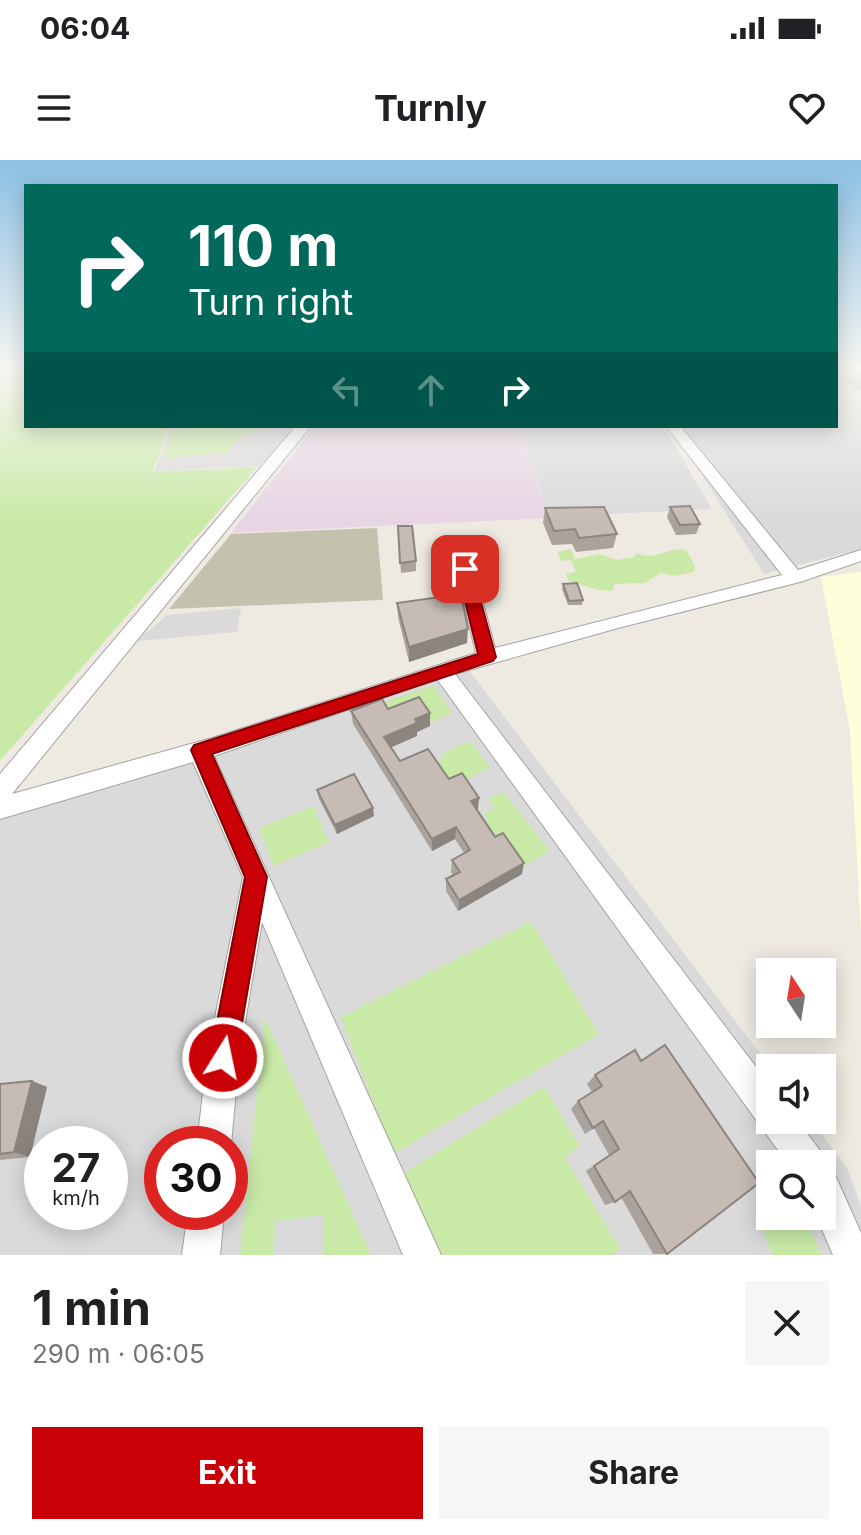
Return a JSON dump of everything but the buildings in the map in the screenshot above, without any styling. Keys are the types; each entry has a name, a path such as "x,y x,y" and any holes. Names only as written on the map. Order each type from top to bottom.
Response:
{"street":[{"path":"0,791 302,428"},
{"path":"675,428 794,578"},
{"path":"0,808 200,750 441,670 618,621 794,578 861,555"},
{"path":"465,569 487,657"},
{"path":"441,670 756,1093"},
{"path":"200,750 422,1255"},
{"path":"216,1126 223,1058 256,877"},
{"path":"836,1219 852,1255"},
{"path":"201,1255 204,1230"}],"shaded area":[{"path":"838,419 861,419 861,549 764,574 672,428 838,428"},
{"path":"171,428 294,428 259,466 154,471"},
{"path":"313,428 521,428 548,518 231,533"},
{"path":"522,428 664,428 712,509 548,517"},
{"path":"377,528 383,600 169,609 231,534"},
{"path":"861,572 861,934 850,730 821,577"},
{"path":"241,608 237,632 137,641 167,615"},
{"path":"468,669 760,1054 756,1054 756,1134 822,1134 834,1150 756,1150 756,1230 836,1230 836,1153 847,1168 861,1206 861,1255 0,1255 0,817"}],"green space":[{"path":"0,419 24,419 24,428 169,428 152,472 257,467 0,761"},
{"path":"173,428 259,428 253,434 245,433 226,453 163,458"},
{"path":"571,549 575,559 600,554 616,560 634,557 637,553 651,556 680,549 686,550 695,566 694,572 675,576 660,573 645,583 615,584 612,591 597,590 569,581 566,574 576,572 571,560 561,561 557,552"},
{"path":"434,685 452,714 430,722 421,706 390,717 382,703"},
{"path":"470,741 490,768 435,794 436,770 442,767 438,761 446,757 443,753"},
{"path":"503,792 550,851 522,867 475,854 480,823 487,819 484,814 495,808 488,799"},
{"path":"313,806 329,842 273,866 259,828"},
{"path":"531,922 599,1034 393,1154 341,1017"},
{"path":"265,1018 371,1255 323,1255 323,1215 277,1221 276,1213 273,1255 240,1255 243,1230 248,1230 248,1179"},
{"path":"544,1087 580,1146 565,1157 620,1249 613,1255 439,1255 402,1174"},
{"path":"763,1230 811,1230 821,1255 772,1255"}],"route":[{"path":"223,1058 256,877 200,750 487,657 465,569"}]}
